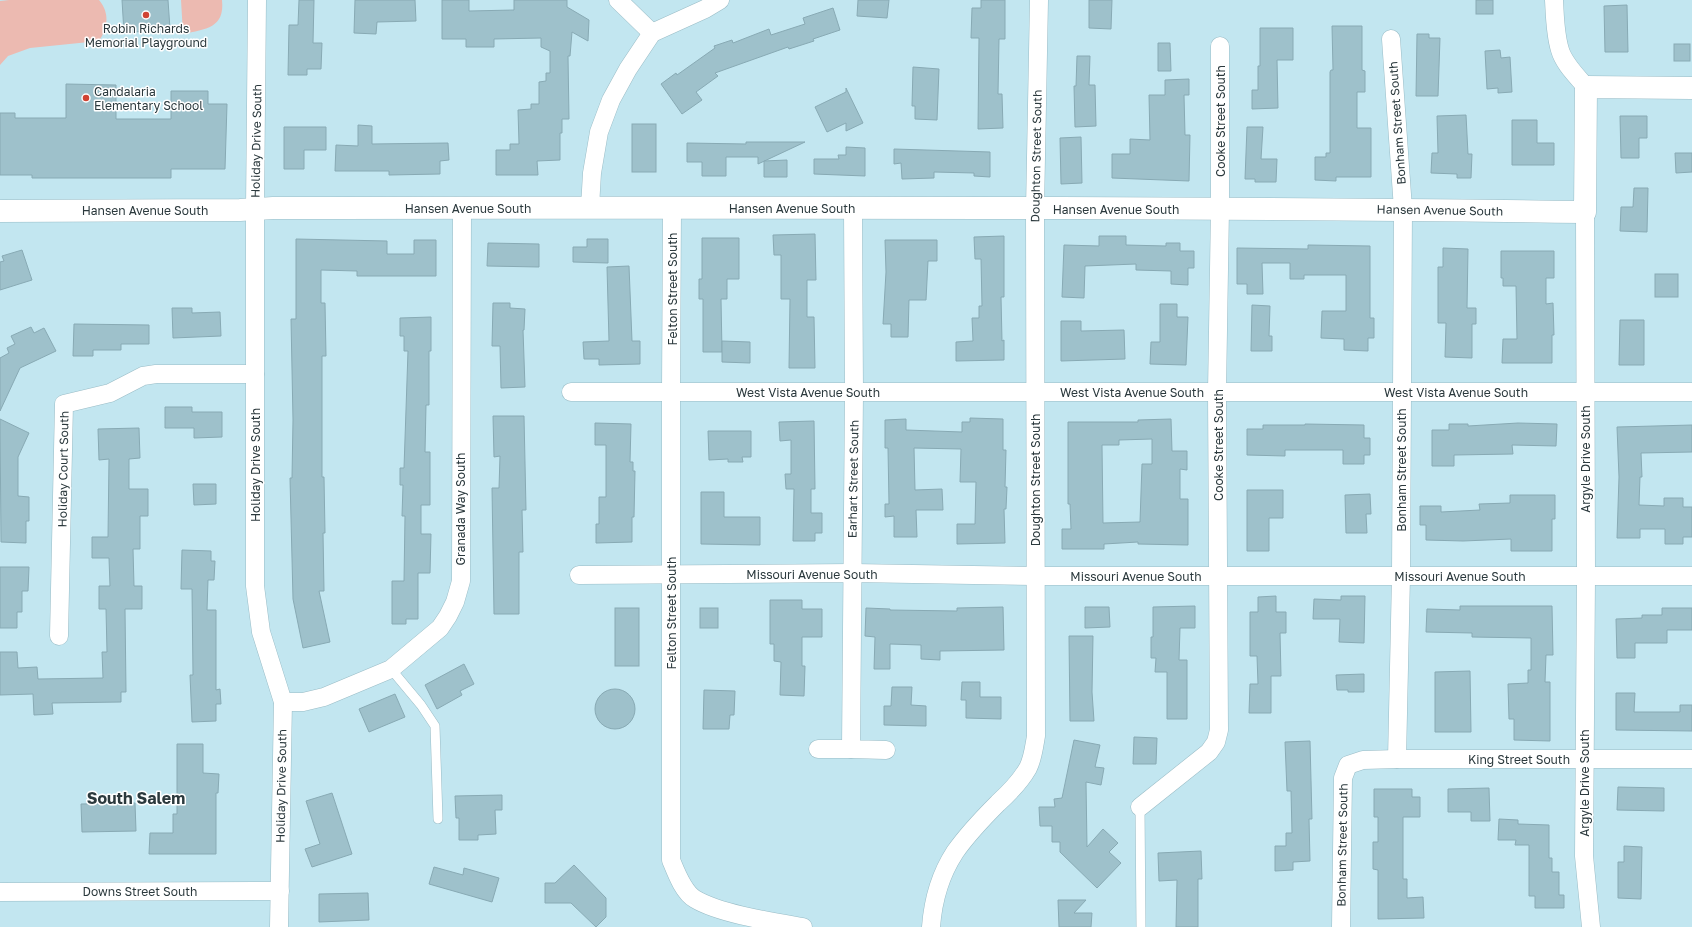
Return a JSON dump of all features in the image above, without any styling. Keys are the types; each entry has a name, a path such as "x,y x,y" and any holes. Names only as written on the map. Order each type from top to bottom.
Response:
{"street":[{"name":"Holiday Drive South","path":"257,0 255,209 255,586 261,632 282,702 280,927"},
{"path":"618,0 652,33"},
{"path":"590,207 592,174 599,132 611,100 628,69 652,33 720,0"},
{"name":"Doughton Street South","path":"931,927 932,912 937,890 945,870 956,851 1019,781 1028,768 1033,753 1036,736 1035,392 1039,0"},
{"path":"1554,0 1555,24 1560,52 1586,86 1692,88"},
{"name":"Bonham Street South","path":"1390,39 1403,209 1401,576 1397,758"},
{"name":"Cooke Street South","path":"1140,807 1209,752 1216,742 1219,730 1217,392 1220,208 1220,46"},
{"name":"Argyle Drive South","path":"1586,86 1586,577 1584,856 1591,927"},
{"name":"Hansen Avenue South","path":"0,211 590,207 1036,209 1220,208 1585,212"},
{"name":"Granada Way South","path":"282,702 303,702 324,697 391,669 440,628 455,602 460,581 462,208"},
{"name":"Felton Street South","path":"672,208 671,860 680,881 694,899 733,912 803,927"},
{"name":"Earhart Street South","path":"851,749 854,392 853,208"},
{"name":"Holiday Court South","path":"59,636 64,404 110,393 135,379 156,374 255,374"},
{"name":"West Vista Avenue South","path":"571,392 1692,392"},
{"name":"Missouri Avenue South","path":"579,575 853,573 1035,576 1692,576"},
{"path":"818,749 886,750"},
{"name":"King Street South","path":"1348,765 1363,760 1397,758 1692,759"},
{"name":"Bonham Street South","path":"1342,927 1343,778 1348,765"},
{"name":"Downs Street South","path":"0,892 280,891"}],"lane":[{"path":"391,669 422,705 435,726 438,819"},
{"path":"1140,807 1141,927"}],"shaded area":[{"path":"99,0 105,10 106,26 99,41 30,48 8,56 0,65 0,1"},
{"path":"181,0 222,0 222,9 217,22 212,26 199,31 183,34"}],"building":[{"name":"Robin Richards Memorial Playground","path":"122,0 168,0 170,29 124,33"},
{"path":"299,0 314,0 313,43 322,43 321,69 307,69 307,75 288,75 289,25 298,25"},
{"path":"355,0 415,0 416,21 377,22 376,34 354,33"},
{"path":"442,0 469,0 469,11 514,10 514,0 567,0 567,7 589,20 588,41 572,32 570,56 568,56 569,119 562,119 562,133 560,133 560,160 537,161 538,175 496,175 496,150 510,150 510,144 519,144 518,110 531,109 531,104 539,104 539,82 546,81 546,73 550,73 550,51 541,47 541,38 494,39 494,47 466,47 466,39 442,39"},
{"path":"858,0 889,0 887,18 857,16"},
{"path":"981,0 1005,0 1005,39 999,39 998,94 1002,94 1003,128 978,129 979,38 971,38 972,8 981,8"},
{"path":"1089,0 1112,0 1111,29 1089,28"},
{"path":"1476,0 1493,0 1493,14 1476,14"},
{"path":"1627,5 1628,52 1605,52 1604,6"},
{"path":"833,8 840,30 813,39 814,41 789,49 788,47 715,73 718,76 696,92 702,100 682,114 661,84 676,73 677,75 715,48 714,46 732,40 733,43 769,29 771,35 805,24 803,18"},
{"path":"1332,26 1362,26 1362,70 1365,71 1365,92 1357,92 1357,128 1371,128 1371,177 1336,177 1336,181 1315,180 1315,157 1326,157 1326,153 1330,153 1330,72 1333,70"},
{"path":"1260,28 1293,28 1293,60 1277,60 1278,108 1252,109 1252,90 1258,90 1258,66 1260,66"},
{"path":"1417,34 1429,34 1429,38 1440,38 1438,96 1416,96"},
{"path":"1158,43 1170,43 1171,71 1158,71"},
{"path":"1674,44 1690,44 1690,61 1674,61"},
{"path":"1500,50 1501,58 1510,57 1512,92 1498,93 1498,88 1487,89 1485,51"},
{"path":"1077,56 1090,56 1089,85 1095,85 1096,126 1075,127 1074,86 1076,86"},
{"path":"913,67 939,69 937,120 915,119 915,106 912,106"},
{"path":"1189,79 1189,95 1184,95 1185,135 1190,135 1189,181 1112,178 1112,154 1130,154 1130,139 1150,140 1149,95 1165,95 1165,80"},
{"path":"66,84 116,85 116,119 171,119 171,91 208,91 208,104 227,104 225,169 171,169 171,178 32,178 32,175 0,175 0,113 15,113 15,118 66,118"},
{"path":"846,88 863,123 846,131 846,123 827,132 815,107 846,92"},
{"path":"1466,115 1468,154 1472,154 1471,178 1457,178 1457,174 1431,173 1432,153 1438,153 1437,116"},
{"path":"1620,116 1647,116 1647,138 1639,138 1639,158 1621,158"},
{"path":"1512,120 1537,120 1537,143 1554,143 1554,165 1512,165"},
{"path":"632,124 656,124 656,172 632,172"},
{"path":"358,125 372,126 372,144 448,143 449,160 440,161 440,174 389,175 389,171 335,171 336,145 358,146"},
{"path":"284,127 326,127 326,150 304,150 304,169 284,169"},
{"path":"1247,127 1263,127 1261,159 1277,159 1276,182 1255,182 1255,179 1245,179"},
{"path":"1081,137 1082,183 1061,184 1060,138"},
{"path":"746,142 805,142 758,164 758,157 726,157 726,176 702,176 702,162 687,162 687,143 746,144"},
{"path":"846,147 865,148 865,176 814,174 814,159 839,159 838,155 846,155"},
{"path":"894,149 990,152 990,177 974,176 974,173 934,172 934,178 902,179 901,163 894,164"},
{"path":"1675,153 1692,153 1692,172 1676,173"},
{"path":"787,160 787,177 764,177 764,161"},
{"path":"1634,188 1648,188 1647,232 1620,231 1621,207 1633,207"},
{"path":"815,234 816,280 807,280 807,317 814,317 815,368 789,368 790,299 781,299 781,255 774,255 773,235"},
{"path":"1004,236 1004,297 1001,297 1004,360 956,361 956,342 973,341 972,318 979,318 979,306 982,306 981,259 975,259 974,237"},
{"path":"1099,236 1126,236 1126,245 1166,246 1166,243 1180,243 1180,251 1194,251 1194,268 1188,268 1188,285 1171,284 1171,271 1136,270 1136,264 1085,266 1084,298 1062,297 1064,245 1099,246"},
{"path":"702,238 739,238 739,279 727,279 727,299 721,299 722,352 703,352 703,299 699,299 699,279 702,279"},
{"path":"296,239 387,241 387,254 414,254 414,240 436,240 436,276 357,276 357,271 321,270 321,303 325,303 326,356 322,356 322,477 324,477 325,533 323,533 324,591 319,591 330,642 303,648 293,599 290,478 292,478 293,420 291,319 296,319"},
{"path":"587,239 608,239 608,263 573,262 573,247 587,247"},
{"path":"885,240 937,240 937,261 928,261 926,300 909,300 908,337 891,337 891,324 883,324 886,272"},
{"path":"488,243 539,244 539,267 487,266"},
{"path":"1308,245 1370,246 1370,318 1374,318 1374,338 1368,338 1368,351 1344,350 1344,339 1321,338 1322,311 1346,311 1346,275 1304,275 1304,279 1290,279 1290,263 1262,263 1263,294 1247,294 1247,284 1237,284 1237,248 1308,249"},
{"path":"1443,248 1468,249 1467,308 1476,308 1476,324 1472,324 1472,358 1445,357 1446,323 1438,323 1438,267 1443,267"},
{"path":"22,250 32,280 0,290 0,262 4,261 2,256"},
{"path":"1501,251 1554,251 1554,278 1546,278 1546,304 1553,303 1554,335 1552,335 1552,363 1502,363 1503,339 1517,339 1516,286 1503,286 1503,278 1501,278"},
{"path":"629,266 632,341 640,341 640,364 599,365 599,359 584,359 583,342 609,341 607,267"},
{"path":"1655,274 1678,274 1678,297 1655,297"},
{"path":"493,303 510,303 510,308 525,309 523,330 525,387 501,388 500,346 492,346"},
{"path":"1160,304 1177,304 1177,317 1188,317 1186,365 1150,364 1151,342 1160,342"},
{"path":"1252,305 1270,306 1269,336 1272,336 1272,351 1251,351"},
{"path":"172,308 192,308 192,313 220,312 221,336 173,338"},
{"path":"431,317 431,351 429,351 429,405 426,405 425,452 430,452 430,505 421,505 421,534 431,534 430,573 418,573 418,619 406,619 406,624 392,624 392,581 404,581 405,516 402,516 403,485 400,485 400,468 404,468 408,351 404,351 404,336 400,336 400,318"},
{"path":"1620,320 1644,320 1644,365 1619,365"},
{"path":"1061,321 1081,321 1081,331 1124,330 1125,359 1061,361"},
{"path":"74,324 149,325 149,344 121,344 121,350 93,350 93,356 73,356"},
{"path":"31,327 34,333 44,328 56,351 20,368 0,411 0,358 9,353 7,348 15,344 11,336"},
{"path":"722,341 750,342 750,363 722,362"},
{"path":"165,407 192,407 192,412 222,412 222,437 194,438 194,428 165,428"},
{"path":"493,416 524,416 526,510 522,510 523,552 519,552 519,614 494,614 492,488 499,488 500,456 494,457"},
{"path":"970,418 1003,419 1003,450 1006,450 1005,487 1007,487 1006,509 1004,509 1005,543 957,544 957,524 975,524 976,482 960,482 961,449 914,448 915,490 942,489 943,510 916,510 917,537 894,537 894,516 885,517 885,504 889,504 888,448 885,448 885,420 906,419 906,430 962,432 962,422 970,422"},
{"path":"0,419 29,433 18,457 18,496 29,497 29,521 26,521 26,543 1,542"},
{"path":"1171,419 1172,451 1187,451 1187,470 1180,469 1180,499 1188,499 1188,545 1138,544 1138,542 1104,544 1104,549 1062,549 1062,529 1071,529 1070,504 1068,504 1068,422 1138,422 1138,420","holes":["1152,439 1152,464 1142,464 1140,522 1103,523 1102,445 1119,445 1119,440"]},
{"path":"814,421 815,489 811,489 811,513 822,513 822,533 815,533 815,541 793,541 794,489 786,489 785,474 791,474 791,440 780,441 779,422"},
{"path":"595,423 631,424 630,462 633,462 633,471 635,471 632,542 596,543 596,524 599,524 599,497 606,497 606,445 595,445"},
{"path":"1518,423 1557,424 1556,446 1512,445 1513,454 1454,455 1454,466 1432,466 1432,430 1449,430 1449,424 1468,424 1468,426"},
{"path":"1263,425 1364,425 1364,438 1370,438 1370,455 1364,455 1364,464 1343,464 1343,450 1285,450 1285,456 1247,455 1247,429 1263,429"},
{"path":"1692,425 1692,452 1641,453 1642,477 1640,477 1639,505 1664,506 1664,498 1683,498 1683,507 1692,507 1692,537 1683,537 1683,544 1665,544 1665,529 1640,529 1640,538 1617,538 1619,477 1617,427"},
{"path":"139,428 140,458 129,459 129,489 148,489 148,516 140,516 140,549 133,549 134,586 142,586 142,609 125,609 126,692 121,692 121,702 52,703 53,714 34,715 33,694 0,695 0,652 17,652 18,668 37,667 38,679 103,678 102,652 107,652 106,609 99,609 99,586 110,586 109,558 92,558 92,537 108,537 109,459 99,460 98,429"},
{"path":"708,431 751,431 751,457 742,457 743,462 728,462 728,459 709,460"},
{"path":"193,484 216,484 216,504 194,505"},
{"path":"1247,490 1283,490 1283,518 1269,518 1269,551 1247,551"},
{"path":"701,492 724,492 724,517 760,517 760,545 701,544"},
{"path":"1370,494 1371,514 1366,514 1367,533 1346,533 1345,495"},
{"path":"1510,495 1555,495 1555,519 1552,519 1552,551 1511,551 1511,539 1463,541 1426,540 1426,525 1420,525 1420,506 1441,506 1441,512 1480,510 1479,504 1510,503"},
{"path":"182,550 211,551 211,561 215,561 214,580 208,580 207,610 216,610 216,690 220,689 221,704 216,704 216,721 192,722 190,675 193,675 192,589 181,589"},
{"path":"0,567 29,567 28,591 22,591 22,612 17,612 17,628 0,628"},
{"path":"1276,596 1276,612 1286,612 1286,633 1280,633 1281,676 1271,676 1271,713 1249,713 1250,684 1258,684 1257,656 1250,656 1250,612 1258,612 1258,597"},
{"path":"1341,596 1365,596 1364,643 1339,642 1340,619 1313,619 1314,599 1341,600"},
{"path":"770,600 802,600 802,609 822,609 822,637 802,637 802,666 805,666 804,696 780,695 781,662 774,661 774,644 770,644"},
{"path":"1195,606 1195,628 1180,628 1179,660 1187,660 1187,719 1167,719 1167,672 1155,672 1156,658 1151,658 1153,607"},
{"path":"1460,606 1552,606 1553,655 1546,655 1545,682 1550,682 1550,741 1514,740 1514,719 1509,719 1508,684 1528,683 1528,670 1531,670 1531,638 1472,637 1472,633 1426,632 1427,609 1460,610"},
{"path":"1003,607 1004,650 940,651 940,660 921,659 921,645 890,644 890,669 874,669 875,637 865,636 866,608 890,610 957,611 957,608"},
{"path":"1085,607 1109,607 1110,627 1085,628"},
{"path":"615,608 639,608 639,666 615,666"},
{"path":"700,608 718,608 718,628 700,628"},
{"path":"1662,608 1692,608 1692,630 1667,630 1667,643 1635,643 1635,658 1617,658 1616,619 1642,618 1642,615 1662,615"},
{"path":"1069,636 1093,636 1092,692 1094,721 1070,721"},
{"path":"464,664 474,684 460,691 462,695 437,709 425,685"},
{"path":"1470,671 1471,732 1435,732 1435,672"},
{"path":"1364,674 1364,692 1337,690 1336,675"},
{"path":"962,682 980,682 980,697 1001,697 1001,719 966,718 966,700 961,700"},
{"path":"892,687 912,687 911,705 926,706 926,726 884,725 884,706 891,706"},
{"path":"619,689 626,692 632,698 635,709 634,717 626,726 619,729 611,729 604,726 596,717 595,705 598,698 607,690"},
{"path":"704,690 735,691 734,715 730,715 729,729 703,729"},
{"path":"1616,693 1635,693 1634,712 1680,712 1680,705 1692,705 1692,731 1616,730"},
{"path":"395,694 405,717 369,732 359,709"},
{"path":"1134,737 1157,738 1156,764 1133,764"},
{"path":"1074,740 1100,745 1095,767 1104,768 1101,785 1086,782 1087,847 1103,829 1118,843 1109,852 1121,863 1097,888 1060,852 1060,842 1052,842 1052,826 1040,826 1039,807 1055,807 1054,799 1062,798"},
{"path":"1310,741 1312,819 1309,819 1310,861 1293,862 1293,870 1275,871 1275,846 1286,846 1286,833 1292,833 1291,791 1287,791 1285,742"},
{"path":"177,744 203,744 203,773 219,774 218,793 216,793 216,854 149,854 150,833 173,833 173,814 177,814"},
{"path":"1618,787 1664,788 1664,811 1617,810"},
{"path":"1489,788 1490,821 1471,821 1471,812 1448,812 1448,789"},
{"path":"1374,789 1412,789 1412,797 1420,797 1420,817 1403,817 1403,879 1407,879 1407,898 1423,897 1424,918 1378,919 1378,870 1373,869 1373,842 1378,842 1378,817 1374,817"},
{"path":"332,793 352,854 312,867 305,849 320,844 306,801"},
{"path":"502,795 502,810 495,810 496,834 478,835 478,840 459,840 459,818 456,818 455,796"},
{"path":"135,803 136,831 82,832 81,804"},
{"path":"1499,819 1518,820 1518,824 1549,825 1549,858 1552,858 1552,872 1559,872 1559,895 1564,895 1564,908 1535,908 1535,896 1529,896 1529,845 1515,845 1516,840 1498,840"},
{"path":"1624,846 1642,847 1641,899 1618,898 1618,862 1624,862"},
{"path":"1201,851 1202,879 1198,879 1198,927 1176,927 1177,880 1159,881 1158,853"},
{"path":"574,865 606,898 606,917 596,927 571,903 545,903 545,883 555,883"},
{"path":"434,867 463,875 464,868 499,878 492,902 429,884"},
{"path":"368,893 369,920 319,922 319,894"},
{"path":"1058,900 1086,900 1074,913 1092,913 1091,927 1059,927"}],"place":[{"name":"Robin Richards Memorial Playground","path":"146,15"},
{"name":"Candalaria Elementary School","path":"86,98"}],"district":[{"name":"South Salem","path":"136,798"}]}
